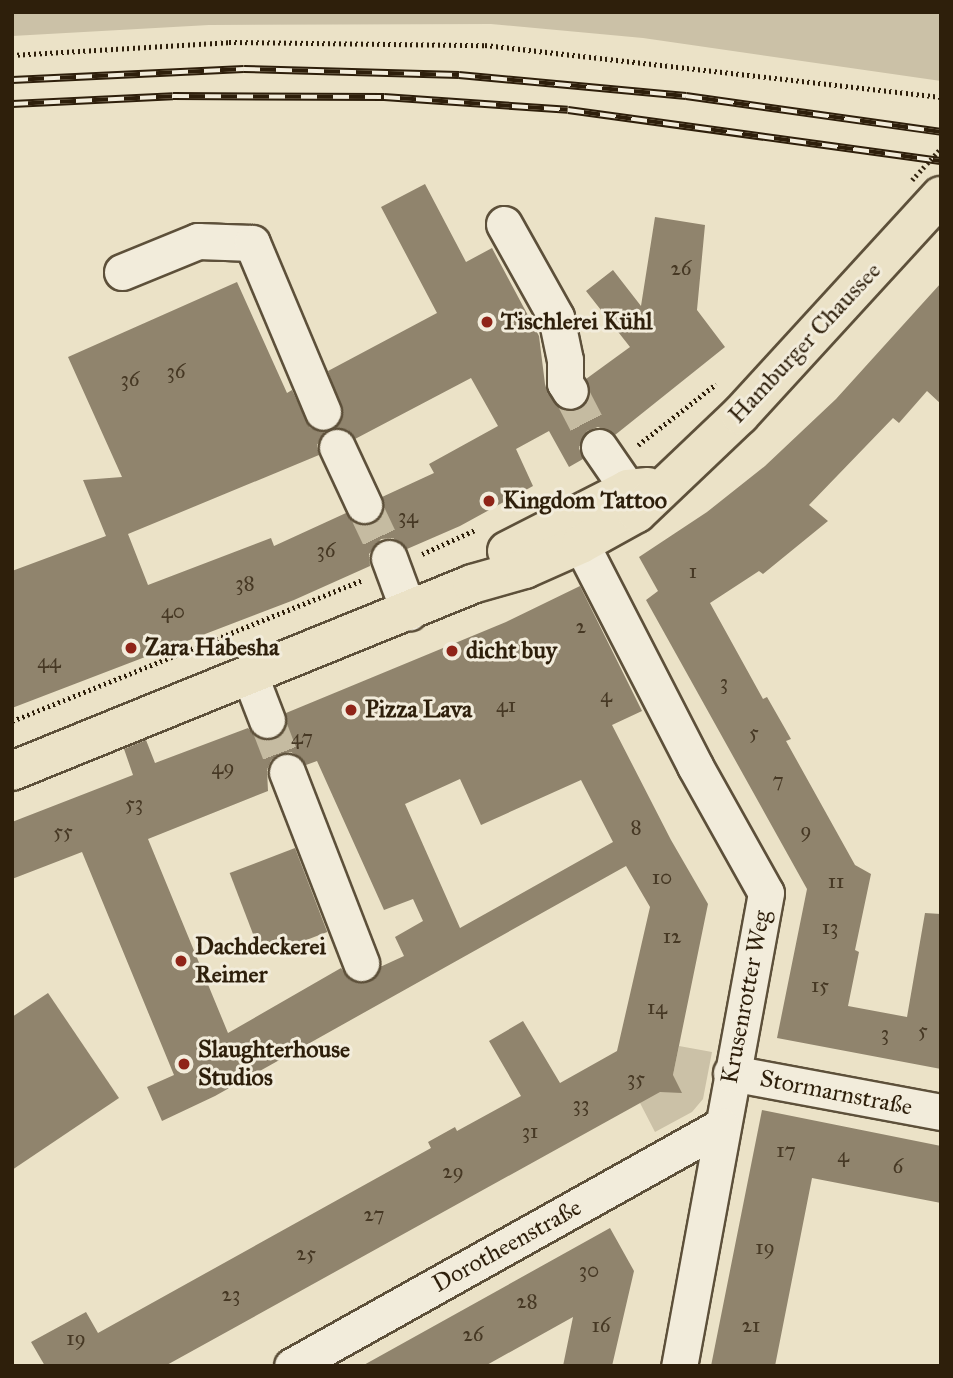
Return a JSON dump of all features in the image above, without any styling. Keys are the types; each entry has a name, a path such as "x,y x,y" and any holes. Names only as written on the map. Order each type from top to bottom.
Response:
{"main road":[{"name":"Hamburger Chaussee","path":"12,771 409,612 472,584 525,569 581,544 638,513 740,415 926,188"},
{"name":"Hamburger Chaussee","path":"472,584 507,551 613,467 666,486"}],"street":[{"path":"504,224 556,317 565,360 565,383 570,391"},
{"path":"122,272 198,242 252,243 323,412"},
{"path":"337,447 364,505"},
{"name":"Krusenrotter Weg","path":"581,544 695,766 766,893 679,1366"},
{"path":"390,563 409,612"},
{"path":"250,676 267,720"},
{"path":"287,772 361,963"},
{"name":"Stormarnstraße","path":"731,1073 941,1112"},
{"name":"Dorotheenstraße","path":"292,1366 722,1126"}],"path":[{"path":"12,55 229,42 485,45 941,97"},
{"path":"902,191 926,188 941,148"},
{"path":"613,467 724,376"},
{"path":"12,721 480,528"}],"shaded area":[{"path":"12,12 941,12 941,81 643,38 491,24 209,25 12,36"},
{"path":"679,1046 712,1052 703,1099 692,1112 655,1132 640,1103 673,1075"}],"building":[{"path":"425,184 466,262 492,248 539,336 545,384 548,394 560,408 571,411 581,408 590,391 586,379 630,347 586,291 613,270 641,306 655,217 705,225 697,310 725,347 615,435 598,427 587,431 579,448 583,459 569,467 549,431 516,449 533,486 460,526 407,549 393,538 381,539 369,554 370,566 294,600 12,708 12,571 106,536 83,480 122,477 68,357 237,282 287,393 292,390 310,428 325,431 317,445 319,455 128,534 148,585 271,538 274,546 346,513 353,522 372,523 381,516 384,506 382,497 434,473 429,464 498,426 471,378 355,439 348,430 335,428 343,414 328,371 437,313 381,207"},
{"path":"941,283 941,404 927,391 899,423 893,418 809,505 828,521 763,574 759,571 710,603 763,699 767,697 791,739 786,741 855,865 871,874 855,950 859,952 848,1006 907,1017 925,913 941,914 941,1069 777,1038 807,889 646,600 658,591 639,557 707,512 765,466 836,399"},
{"path":"580,586 642,711 612,725 671,840 708,904 673,1075 682,1093 660,1092 165,1366 45,1366 31,1342 86,1312 98,1333 431,1148 428,1142 455,1127 457,1131 521,1096 489,1041 523,1021 560,1083 617,1051 650,907 626,866 215,1096 162,1121 147,1087 174,1075 82,852 12,879 12,822 133,775 124,749 146,740 155,763 248,728 255,736 274,739 283,732 286,713 506,622","holes":["291,752 300,757 306,765 317,761 384,910 413,899 423,921 395,937 404,956 380,967 369,981 359,983 349,979 341,968 228,1033 148,839 268,791 267,770 271,760 279,754","460,779 481,825 581,780 613,842 460,928 405,804"]},
{"path":"295,848 327,932 262,957 230,873"},
{"path":"48,993 119,1098 12,1170 12,1017"},
{"path":"762,1110 941,1146 941,1203 812,1178 775,1366 711,1366"},
{"path":"610,1228 634,1271 612,1366 563,1366 573,1317 485,1366 362,1366"}],"tunnel":[{"path":"570,391 599,447"},
{"path":"364,505 389,558"},
{"path":"267,720 287,772"}],"railway":[{"path":"12,80 244,69 459,75 686,96 941,132"},
{"path":"12,104 173,96 384,97 568,110 941,161"}],"place":[{"name":"Tischlerei Kühl","path":"487,322"},
{"name":"Kingdom Tattoo","path":"489,501"},
{"name":"Zara Habesha","path":"131,648"},
{"name":"dicht buy","path":"452,651"},
{"name":"Pizza Lava","path":"351,710"},
{"name":"Dachdeckerei Reimer","path":"181,961"},
{"name":"Slaughterhouse Studios","path":"184,1064"}]}
